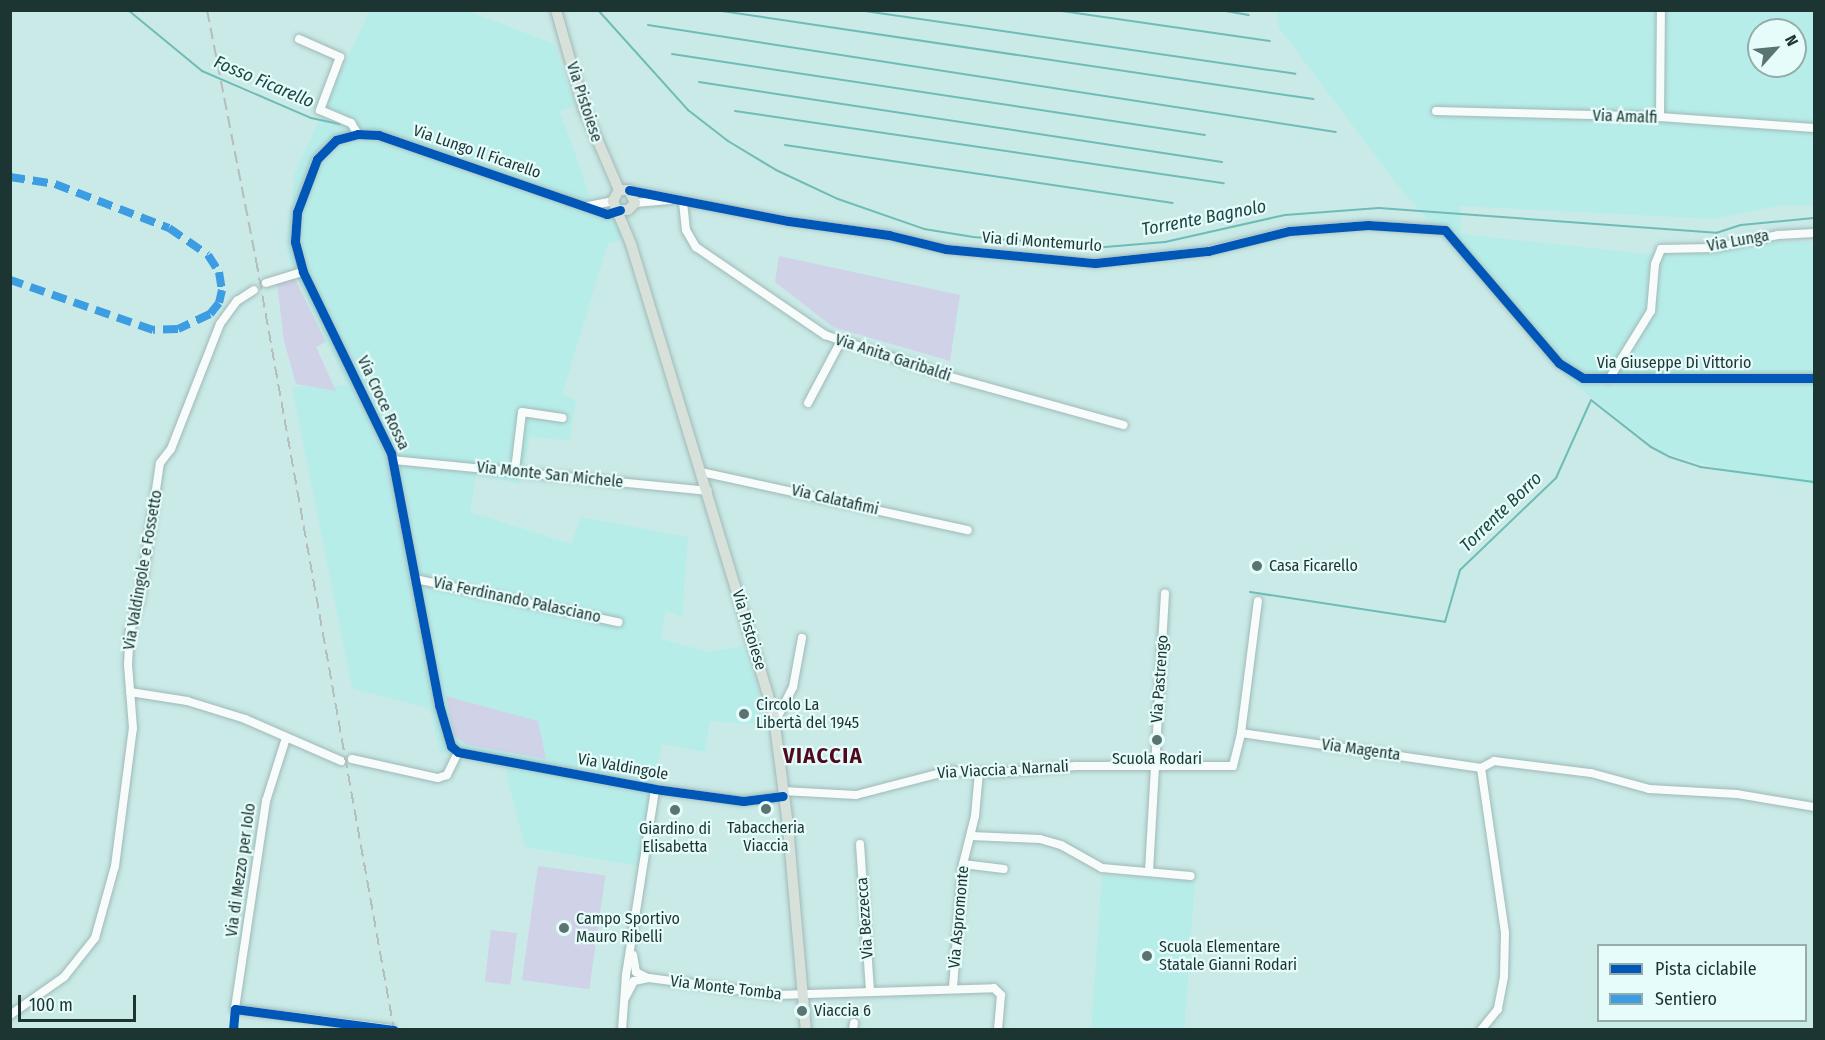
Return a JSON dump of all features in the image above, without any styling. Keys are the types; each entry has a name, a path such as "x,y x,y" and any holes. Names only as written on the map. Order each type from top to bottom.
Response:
{"main road":[{"name":"Via Pistoiese","path":"556,10 584,109 624,190 624,206 631,244 707,491 774,724 806,1029"},
{"path":"624,190 624,206"}],"street":[{"path":"1660,117 1661,10"},
{"path":"299,39 340,57 320,110 351,123 358,134"},
{"name":"Via Amalfi","path":"1436,111 1660,117 1815,128"},
{"name":"Via Lungo Il Ficarello","path":"358,134 379,135 611,215 624,206"},
{"name":"Via Croce Rossa","path":"358,134 325,148 309,177 295,229 296,254 393,460 445,733 458,752"},
{"name":"Via di Montemurlo","path":"624,190 671,200 890,235 946,249 1095,263 1208,251 1289,231 1368,225 1445,230 1454,237"},
{"name":"Via di Montemurlo","path":"624,206 671,200"},
{"name":"Via Anita Garibaldi","path":"683,202 686,230 696,248 825,334 954,378 1124,425"},
{"name":"Via Lunga","path":"1609,379 1651,311 1655,264 1661,249 1712,248 1778,235 1815,233"},
{"name":"Via Giuseppe Di Vittorio","path":"1454,237 1559,363 1583,378 1815,378"},
{"path":"266,283 303,272"},
{"name":"Via Valdingole e Fossetto","path":"10,1015 64,977 95,938 115,866 133,728 130,692 130,632 140,598 160,463 171,448 220,324 237,301 254,290"},
{"path":"808,403 841,341"},
{"path":"514,470 522,411 564,418"},
{"name":"Via Monte San Michele","path":"393,460 514,470 707,491"},
{"name":"Via Calatafimi","path":"701,472 968,530"},
{"name":"Via Ferdinando Palasciano","path":"416,579 618,621"},
{"name":"Via Pastrengo","path":"1154,765 1165,592"},
{"name":"Via Viaccia a Narnali","path":"783,794 856,795 935,772 1154,765 1233,765 1241,733 1258,601"},
{"path":"774,724 793,687 802,638"},
{"path":"130,692 187,701 245,719 341,761"},
{"name":"Via Magenta","path":"1241,733 1481,768 1494,761 1591,773 1648,789 1737,794 1815,807"},
{"name":"Via di Mezzo per Iolo","path":"286,738 266,801 236,1009 391,1029"},
{"path":"352,759 438,778 447,775 458,752"},
{"name":"Via Valdingole","path":"458,752 655,789 743,801 783,794"},
{"path":"1149,871 1154,765"},
{"path":"1481,768 1505,933 1504,977 1498,1009 1481,1029"},
{"name":"Via Aspromonte","path":"803,996 953,987 963,864 971,836 979,772"},
{"path":"622,1029 626,975 655,789"},
{"path":"971,836 1040,839 1061,845 1102,868 1191,876"},
{"name":"Via Bezzecca","path":"860,844 870,992"},
{"path":"963,864 1004,869"},
{"name":"Via Monte Tomba","path":"632,940 634,969 649,978"},
{"name":"Via Monte Tomba","path":"625,998 634,981 649,978 803,996"},
{"path":"953,987 998,988 1001,995 998,1029"}],"shaded area":[{"path":"369,11 468,11 554,44 575,106 560,111 597,217 616,219 624,239 608,243 562,395 576,400 569,441 530,436 521,484 476,475 470,512 571,544 581,517 688,537 682,617 666,611 661,639 708,652 744,646 769,726 710,721 705,752 662,744 638,866 525,847 505,768 440,752 430,709 352,688 292,387 347,385 290,262 286,243 295,173"},
{"path":"1277,11 1814,11 1814,206 1782,205 1714,219 1460,206 1461,234 1647,254 1753,242 1814,242 1814,485 1735,473 1661,452 1569,380 1400,188 1279,28"},
{"path":"779,256 960,295 950,361 833,327 775,282"},
{"path":"294,277 326,342 316,347 336,391 296,384 284,341 277,283"},
{"path":"446,696 538,721 546,759 468,745 454,736"},
{"name":"Campo Sportivo Mauro Ribelli","path":"538,866 605,875 589,989 522,980"},
{"name":"Scuola Elementare Statale Gianni Rodari","path":"1102,875 1195,881 1184,1030 1091,1029"},
{"path":"491,930 517,933 510,985 485,982"}],"waterway":[{"name":"Fosso Ficarello","path":"128,10 202,71 311,118 339,124"},
{"name":"Torrente Bagnolo","path":"598,10 688,110 728,141 776,170 838,199 924,229 973,237 1105,247 1165,242 1285,215 1379,208 1716,233 1741,225 1814,218"},
{"path":"715,10 1313,99"},
{"path":"858,10 1295,74"},
{"path":"1055,10 1270,41"},
{"path":"1220,10 1249,15"},
{"path":"648,25 1336,132"},
{"path":"672,54 1205,135"},
{"path":"699,82 1222,162"},
{"path":"735,111 1224,183"},
{"path":"785,145 1173,203"},
{"name":"Torrente Borro","path":"1250,592 1445,622 1460,570 1556,478 1591,400 1651,447 1670,457 1700,467 1814,482"}],"railway":[{"path":"207,10 256,260 394,1030"}],"marked path":[{"path":"10,177 55,184 169,228 208,255 219,272 222,290 219,303 210,314 178,329 153,330 10,280"}],"cycle path":[{"path":"620,210 607,214 379,135 358,134 336,140 317,159 297,212 295,242 303,272 391,453 439,705 451,746 458,752 655,789 743,801 783,796"},
{"path":"629,190 789,221 889,235 946,249 1095,263 1208,251 1289,231 1368,225 1445,230 1559,363 1583,378 1814,378"},
{"path":"233,1030 235,1009 394,1030"}],"place":[{"name":"Casa Ficarello","path":"1257,566"},
{"name":"Circolo La Libertà del 1945","path":"744,714"},
{"name":"Scuola Rodari","path":"1157,740"},
{"name":"Tabaccheria Viaccia","path":"766,809"},
{"name":"Giardino di Elisabetta","path":"675,810"},
{"name":"Campo Sportivo Mauro Ribelli","path":"564,928"},
{"name":"Scuola Elementare Statale Gianni Rodari","path":"1147,956"},
{"name":"Viaccia 6","path":"802,1011"}],"district":[{"name":"VIACCIA","path":"823,756"}]}
